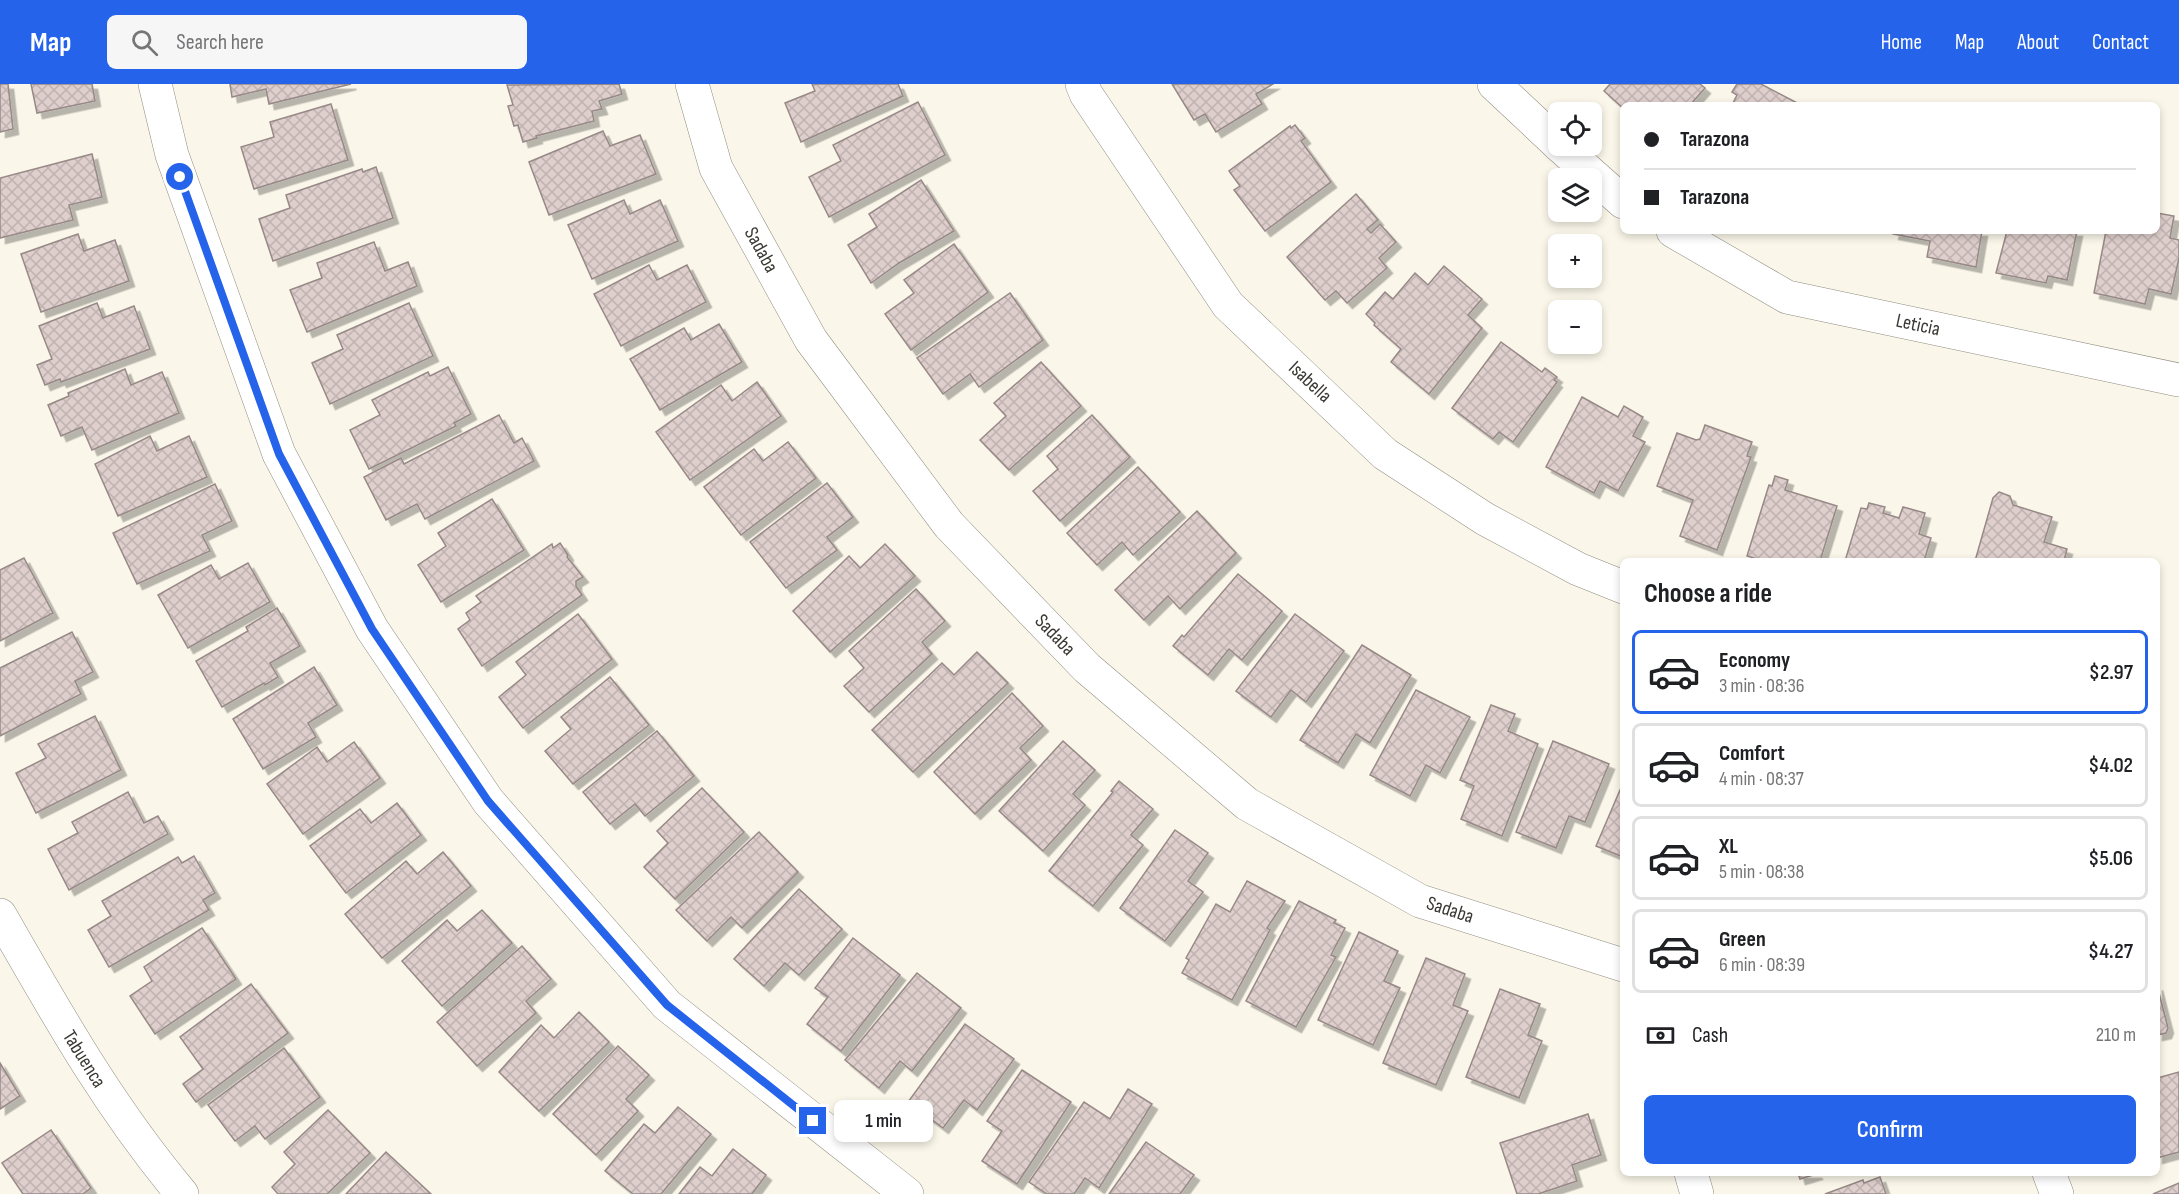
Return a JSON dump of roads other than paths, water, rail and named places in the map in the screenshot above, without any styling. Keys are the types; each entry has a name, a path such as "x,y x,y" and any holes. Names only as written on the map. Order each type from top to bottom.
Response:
{"street":[{"path":"155,84 172,155 279,454 372,629 488,801 667,1005 907,1194"},
{"name":"Sadaba","path":"692,84 716,168 811,340 949,525 1087,668 1247,804 1420,901 1620,964"},
{"name":"Isabella","path":"1082,84 1086,94 1228,305 1385,453 1485,519 1578,569 1620,586"},
{"path":"1494,84 1548,135"},
{"path":"1571,156 1620,199"},
{"name":"Leticia","path":"1678,234 1787,297 2179,380"},
{"name":"Tabuenca","path":"0,915 80,1055 140,1143 182,1194"},
{"path":"1691,1176 1697,1194"},
{"path":"2050,1176 2057,1194"}]}
